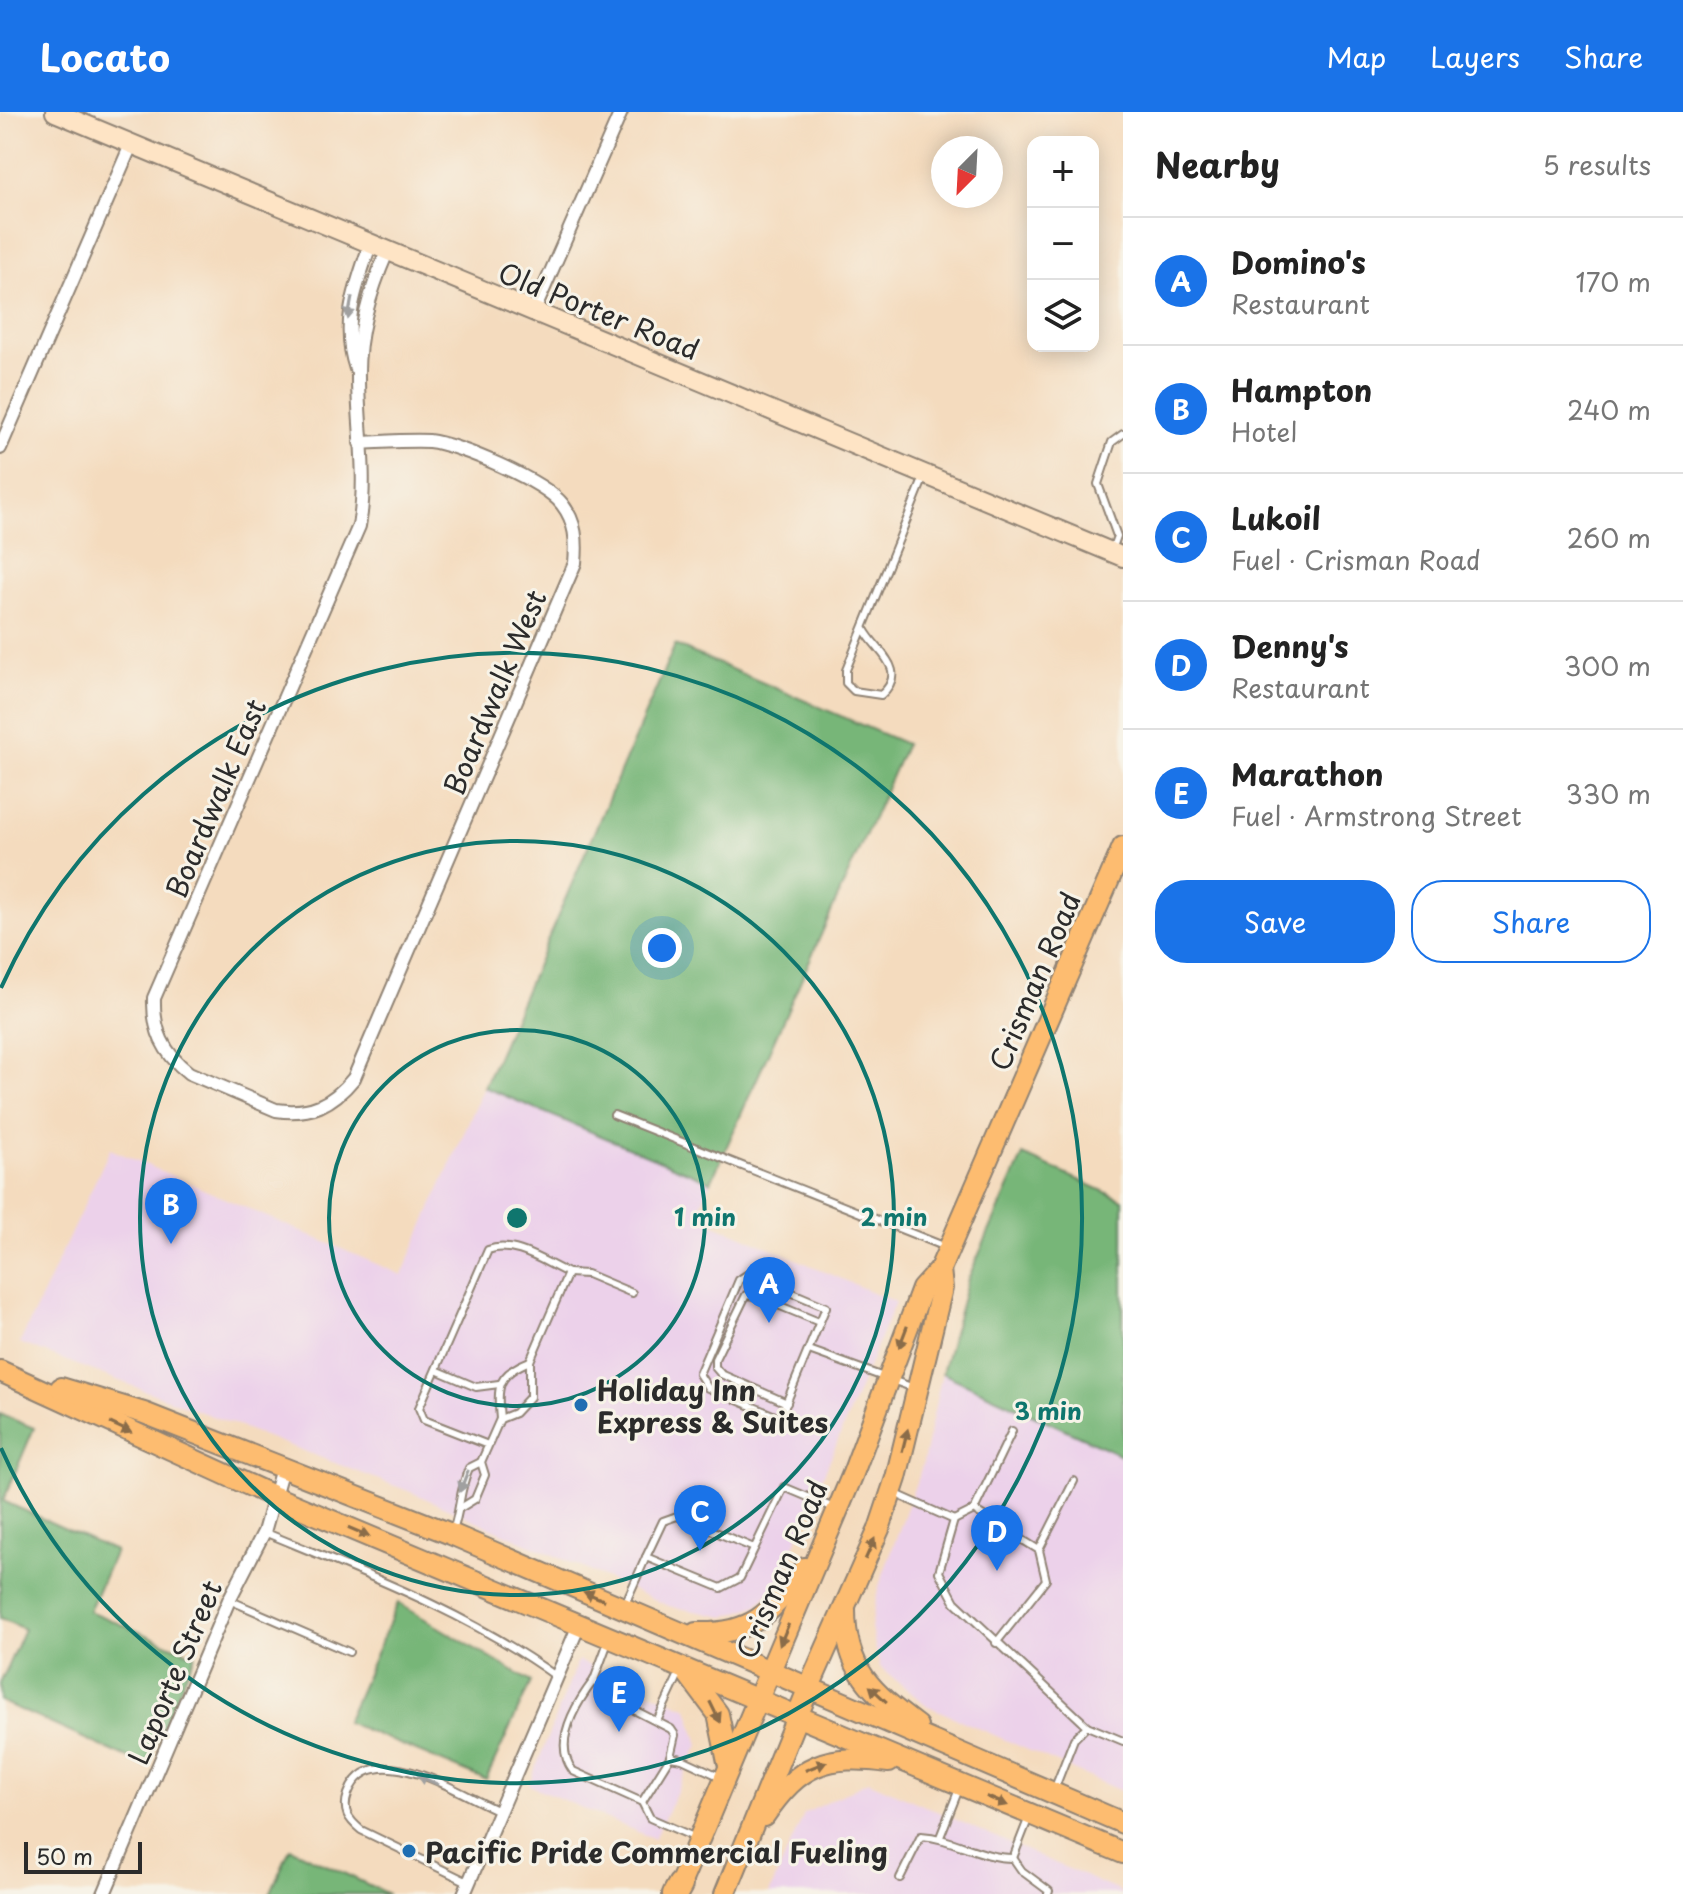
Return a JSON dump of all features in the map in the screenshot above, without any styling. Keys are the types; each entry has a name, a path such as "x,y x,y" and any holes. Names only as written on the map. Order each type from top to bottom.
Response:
{"main road":[{"name":"Crisman Road","path":"677,1891 725,1771 838,1510 922,1289 940,1269 1123,847"},
{"name":"Crisman Road","path":"725,1894 891,1492 942,1288 940,1269"},
{"path":"0,1370 144,1413 451,1534 1123,1823"},
{"path":"0,1370 275,1497 1123,1853"},
{"path":"680,1632 722,1634 749,1626 769,1613 820,1549"},
{"path":"845,1605 845,1638 854,1664 870,1688 930,1735 964,1756"},
{"path":"682,1668 704,1691 718,1714 725,1771"},
{"path":"747,1843 776,1799 800,1772 826,1761 859,1758 914,1766"}],"street":[{"name":"Old Porter Road","path":"55,112 1117,555"},
{"path":"533,313 621,112"},
{"path":"0,448 131,145"},
{"name":"Boardwalk East","path":"341,1094 310,1111 276,1110 189,1073 167,1053 153,1018 154,998 359,526 363,507 357,373 378,249"},
{"name":"Boardwalk West","path":"341,1094 354,1078 367,1050 575,563 577,545 574,523 561,502 544,488 452,446 429,441 360,443"},
{"name":"Laporte Street","path":"104,1894 229,1600 264,1532 282,1468"},
{"path":"466,1888 579,1625"}],"lane":[{"path":"1117,555 1117,536 1098,484 1112,442 1123,434"},
{"path":"864,629 870,641 891,662 894,672 881,695 854,691 846,683 846,670 925,474"},
{"path":"614,1115 949,1249"},
{"path":"488,1445 424,1420 419,1414 488,1250 499,1246 512,1247 568,1273 587,1274 632,1293"},
{"path":"500,1419 515,1413 530,1397 530,1361 568,1273"},
{"path":"748,1274 826,1307 819,1322 780,1418 708,1388 699,1374 739,1280 748,1274"},
{"path":"787,1403 721,1374 715,1367 715,1359 746,1295 756,1296 819,1322"},
{"path":"809,1350 915,1388"},
{"path":"462,1507 475,1499 485,1475 481,1462 500,1419 499,1384 511,1368 530,1361"},
{"path":"436,1370 476,1387 499,1384"},
{"path":"1012,1431 974,1510 954,1520 939,1572 955,1602 996,1643 1087,1726 1123,1741"},
{"path":"451,1534 462,1507 459,1491 469,1468 481,1462"},
{"path":"996,1643 1046,1580 1039,1550 1074,1481"},
{"path":"646,1557 721,1588 740,1578 784,1487 838,1510"},
{"path":"891,1492 954,1520"},
{"path":"974,1510 1039,1550"},
{"path":"623,1608 663,1521 677,1516 754,1548"},
{"path":"264,1532 479,1628 524,1653 557,1677"},
{"path":"229,1600 349,1652"},
{"path":"610,1638 594,1680 565,1735 566,1761 573,1771 642,1802 650,1818 699,1840"},
{"path":"658,1719 682,1668"},
{"path":"594,1680 605,1695 658,1719 675,1735 670,1757 642,1802"},
{"path":"1052,1794 1074,1739 1087,1726"},
{"path":"670,1757 725,1771"},
{"path":"466,1888 361,1830 348,1819 345,1808 349,1792 356,1778 369,1768 396,1765 499,1811"},
{"path":"940,1837 961,1785"},
{"path":"1013,1858 1030,1814"},
{"path":"900,1878 921,1836 940,1837 992,1858 1013,1858"},
{"path":"1013,1858 1022,1871 1051,1893"}],"shaded area":[{"path":"484,1087 711,1182 696,1216 895,1302 781,1578 758,1605 725,1617 669,1606 411,1492 20,1343 110,1149 402,1275"},
{"path":"942,1373 1123,1456 1123,1792 926,1705 880,1667 871,1628 878,1589 923,1463"},
{"path":"578,1661 688,1708 699,1745 654,1839 529,1785"},
{"path":"868,1781 1123,1894 769,1894 804,1814"}],"green space":[{"path":"675,645 906,744 711,1182 484,1087"},
{"path":"1023,1155 1123,1200 1123,1456 942,1373 968,1279"},
{"path":"0,1414 34,1428 3,1501 115,1551 89,1611 195,1655 146,1766 0,1701 0,1684 24,1629 0,1618"},
{"path":"398,1603 531,1682 486,1780 346,1722"},
{"path":"290,1848 388,1894 270,1894"}],"place":[{"name":"Hampton","path":"171,1244"},
{"name":"Domino's","path":"769,1323"},
{"name":"Holiday Inn Express & Suites","path":"581,1405"},
{"name":"Lukoil","path":"700,1551"},
{"name":"Denny's","path":"997,1571"},
{"name":"Marathon","path":"619,1732"},
{"name":"Pacific Pride Commercial Fueling","path":"409,1851"}]}
